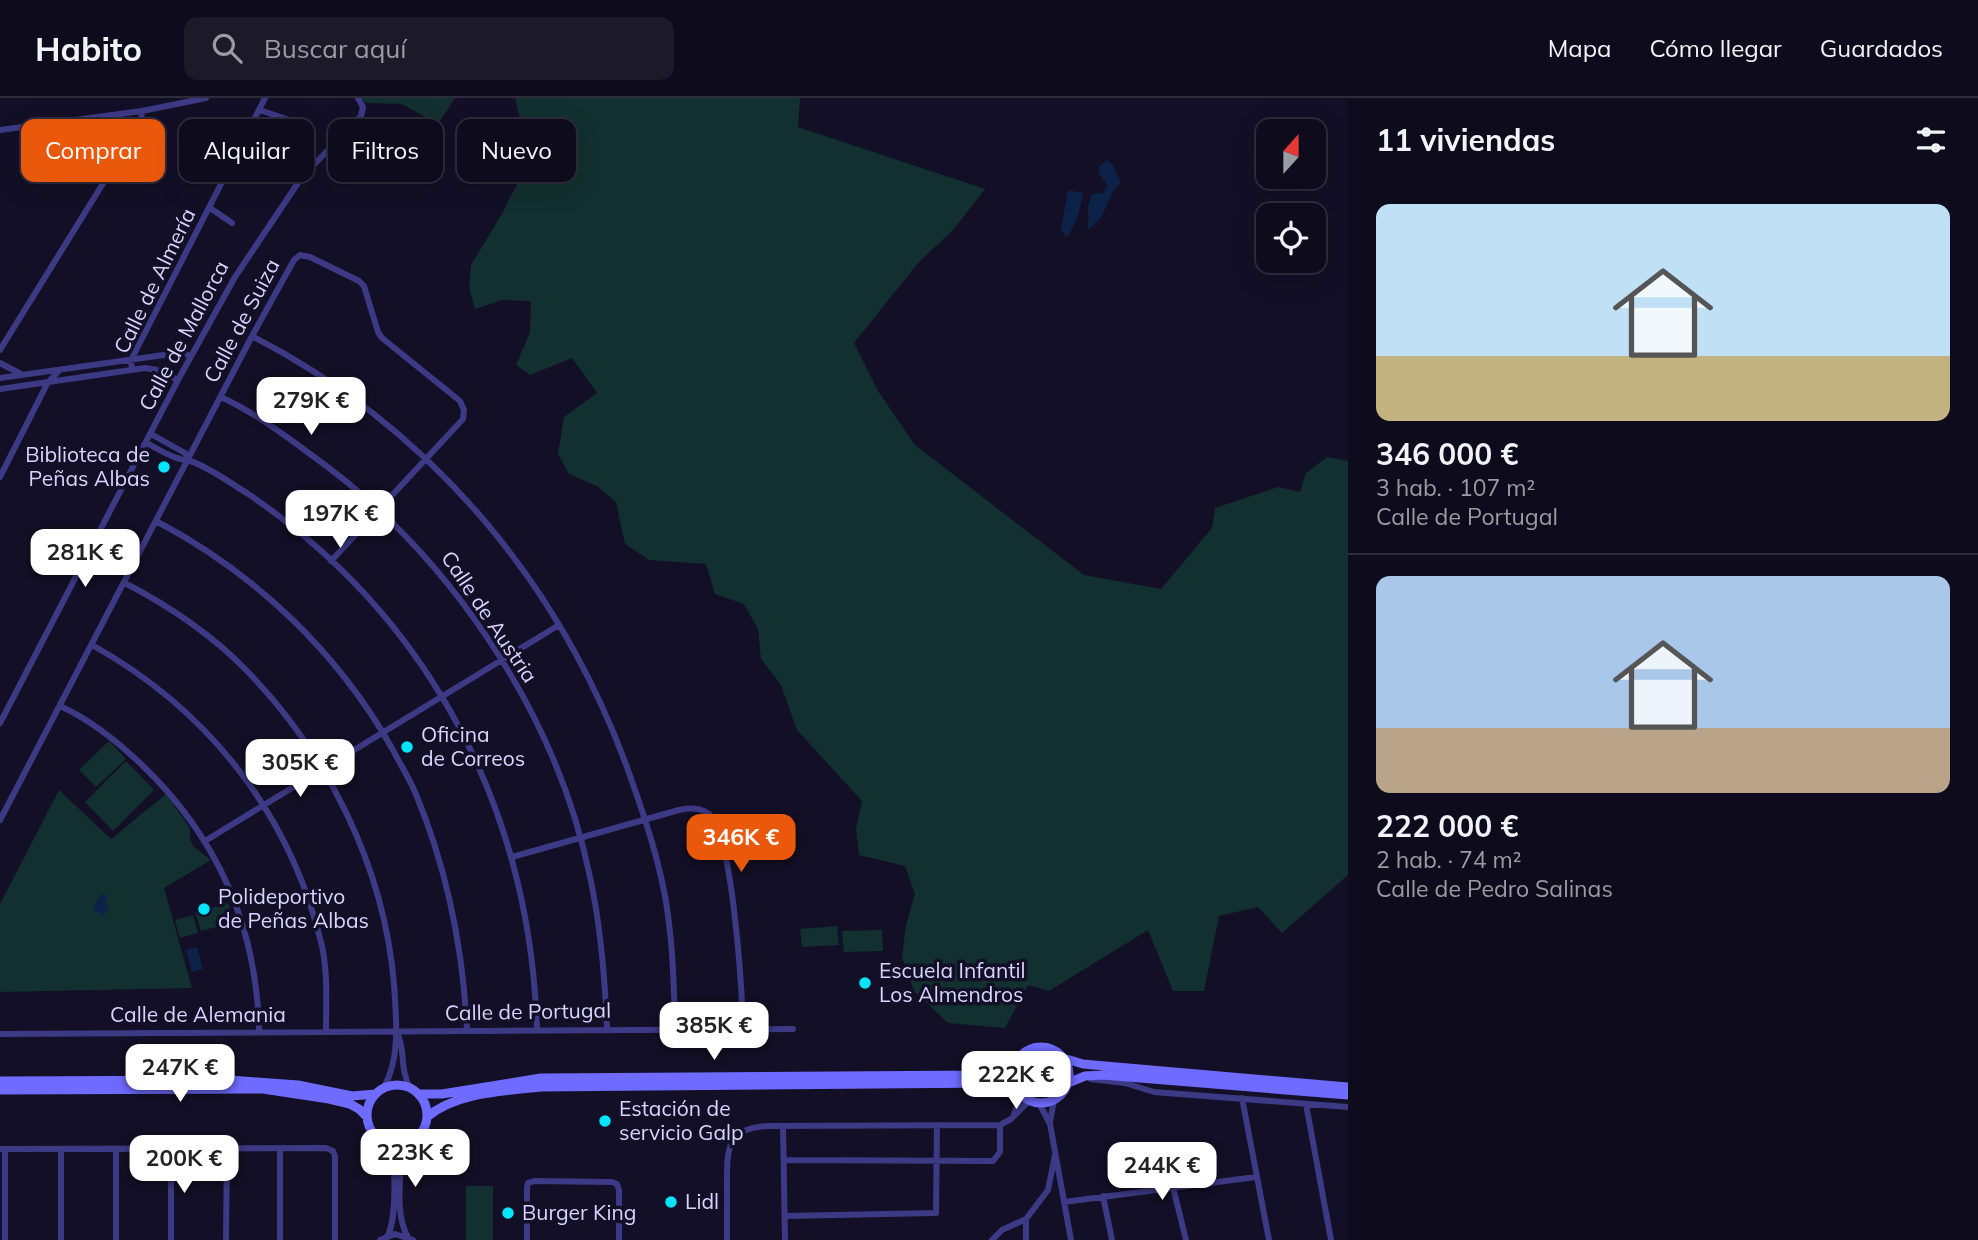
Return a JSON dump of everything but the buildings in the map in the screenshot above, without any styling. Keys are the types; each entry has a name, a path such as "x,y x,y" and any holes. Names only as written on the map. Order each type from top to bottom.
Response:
{"main road":[{"path":"1015,1087 1012,1072 1014,1065 1023,1053 1036,1047 1051,1048 1063,1058 1083,1064 1348,1087"},
{"path":"0,1090 263,1090 329,1099 359,1109 367,1117 373,1133 386,1143 401,1145 409,1143 422,1133 428,1117 442,1107 484,1094 541,1087 994,1083 1015,1087 1030,1100 1055,1100 1068,1083 1069,1070 1063,1058"},
{"path":"419,1094 442,1094 541,1078 982,1075 993,1074 1014,1065"},
{"path":"1068,1083 1079,1078 1103,1075 1348,1095"},
{"path":"0,1081 230,1080 298,1085 352,1096 375,1094"},
{"path":"367,1117 370,1101 375,1094 384,1087 393,1085 410,1088 419,1094 424,1101 428,1117"}],"street":[{"path":"0,139 2,130 142,111 206,98"},
{"name":"Calle de Almería","path":"132,370 131,360 265,98"},
{"name":"Calle de Mallorca","path":"0,723 235,276 290,192 361,116 363,107 358,98"},
{"path":"260,110 286,119"},
{"path":"0,350 141,122 142,111"},
{"name":"Calle de Almería","path":"210,208 232,223"},
{"name":"Calle de Suiza","path":"188,460 294,260 300,255 310,257 359,281 364,286 382,338 464,406 463,419 331,561"},
{"path":"252,336 323,376 426,459 472,504 497,534 520,563 559,625 597,692 624,757 645,820 662,882 670,932 674,1029"},
{"path":"0,379 182,353 191,356"},
{"path":"0,363 23,375"},
{"path":"0,477 48,382 60,370"},
{"path":"0,389 132,370 157,370 178,380"},
{"path":"40,373 48,382"},
{"name":"Calle de Austria","path":"221,397 276,429 337,473 379,510 430,560 501,659 538,726 581,839 601,942 607,1029"},
{"path":"151,434 185,453 188,460"},
{"path":"147,443 182,460 188,460 254,499 331,561 371,600 442,696 482,774 520,885 531,957 537,1029"},
{"path":"0,820 188,460"},
{"path":"156,521 200,545 250,581 301,627 346,679 383,732 415,791 439,857 457,926 467,1030"},
{"path":"125,583 164,605 244,668 310,748 351,823 380,904 393,969 396,1031 393,1068 384,1087"},
{"path":"205,841 559,625"},
{"path":"92,645 174,700 218,744 263,806 286,847 305,892 322,947 327,982 326,1031"},
{"path":"60,706 121,744 171,792 205,841 224,875 243,922 255,973 259,1032"},
{"path":"512,857 693,808 706,813 715,823 734,907 743,1028"},
{"name":"Calle de Portugal","path":"396,1031 793,1029"},
{"path":"396,1031 401,1040 402,1068 410,1088"},
{"name":"Calle de Alemania","path":"0,1034 396,1031"},
{"path":"1079,1078 1125,1083 1154,1092 1348,1107"},
{"path":"1242,1098 1269,1240"},
{"path":"727,1240 727,1155 730,1144 744,1130 783,1126 1000,1125 1011,1119 1030,1100 1049,1124"},
{"path":"1055,1100 1049,1124 1071,1240"},
{"path":"1306,1104 1331,1240"},
{"path":"785,1216 936,1213 937,1125"},
{"path":"783,1160 993,1161 1000,1152 1000,1125"},
{"path":"783,1126 785,1240"},
{"path":"380,1240 388,1235 393,1221 393,1155 386,1143"},
{"path":"409,1143 403,1156 401,1221 410,1238"},
{"path":"5,1240 2,1149 326,1148 333,1151 335,1156 335,1240"},
{"path":"61,1149 61,1240"},
{"path":"171,1149 171,1240"},
{"path":"226,1149 226,1240"},
{"path":"280,1149 280,1240"},
{"path":"116,1150 116,1240"},
{"path":"992,1240 1002,1230 1026,1219 1048,1190 1055,1152"},
{"path":"1064,1202 1256,1177"},
{"path":"527,1240 527,1188 528,1183 534,1181 617,1184 619,1240"},
{"path":"1173,1187 1186,1240"},
{"path":"1103,1196 1112,1240"},
{"path":"1026,1219 1026,1240"},
{"path":"388,1235 410,1238"}],"green space":[{"path":"361,98 455,98 441,119 429,119 402,104 366,103"},
{"path":"515,98 800,98 798,127 985,189 953,230 919,262 854,343 878,391 915,445 1084,575 1161,589 1212,528 1215,508 1278,487 1300,492 1306,473 1327,457 1348,461 1348,875 1282,933 1258,907 1219,916 1204,991 1173,991 1148,930 1049,991 1028,985 1005,1028 948,1023 914,991 902,957 906,925 915,894 905,866 859,855 856,829 862,801 797,730 781,685 761,659 758,629 744,604 715,594 706,564 649,560 625,544 616,502 597,486 569,474 558,454 564,417 597,393 572,358 530,375 516,365 530,332 531,301 502,300 475,309 469,288 471,265 518,182 576,182 576,119 520,119"},
{"path":"109,741 126,759 96,787 79,770"},
{"path":"126,761 154,790 113,831 85,802"},
{"path":"59,790 111,839 166,794 190,828 190,840 194,847 211,860 164,888 192,988 0,992 0,904"},
{"path":"228,903 234,922 201,931 195,912"},
{"path":"193,915 198,933 180,938 175,920"},
{"path":"837,926 839,945 802,947 800,929"},
{"path":"882,930 883,951 844,952 842,931"},
{"path":"466,1186 493,1186 493,1240 466,1240"}],"water":[{"path":"1107,160 1121,182 1113,191 1102,216 1089,230 1087,210 1092,194 1103,193 1108,186 1099,174 1099,167"},
{"path":"1068,190 1083,193 1075,223 1066,237 1061,229"},
{"path":"100,894 106,895 105,903 109,907 103,916 93,910"},
{"path":"197,947 203,969 192,972 186,950"}],"place":[{"name":"Biblioteca de Peñas Albas","path":"164,467"},
{"name":"Oficina de Correos","path":"407,747"},
{"name":"Polideportivo de Peñas Albas","path":"204,909"},
{"name":"Escuela Infantil Los Almendros","path":"865,983"},
{"name":"Estación de servicio Galp","path":"605,1121"},
{"name":"Lidl","path":"671,1202"},
{"name":"Burger King","path":"508,1213"}]}
